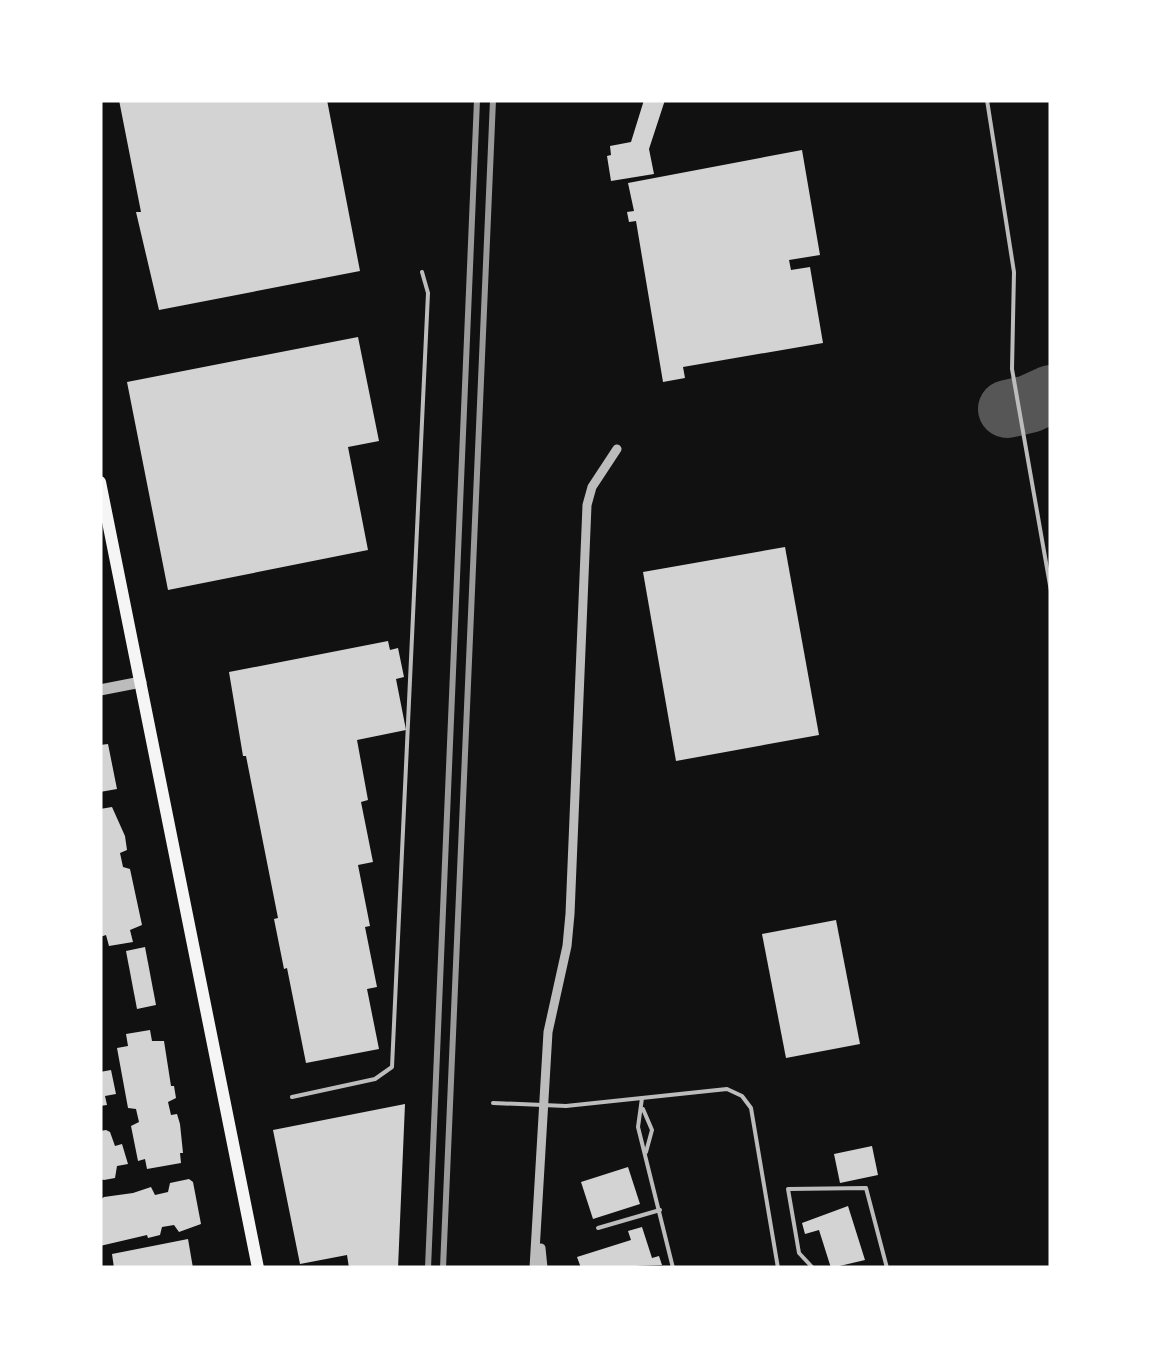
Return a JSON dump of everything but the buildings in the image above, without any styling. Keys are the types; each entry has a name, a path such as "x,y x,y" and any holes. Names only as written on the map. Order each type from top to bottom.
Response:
{"main road":[{"path":"100,482 258,1268"}],"street":[{"path":"534,1268 550,1018 567,946 570,914 587,505 592,487 617,448"},
{"path":"100,690 140,682"},
{"path":"538,1225 543,1268"}],"lane":[{"path":"988,100 1014,272 1012,370 1051,591"},
{"path":"292,1096 375,1079 392,1067 428,294 422,272"},
{"path":"493,1103 545,1107 727,1089 742,1096 751,1108 778,1268"},
{"path":"642,1098 638,1128 672,1268"},
{"path":"641,1106 652,1130 644,1157"},
{"path":"812,1268 799,1253 788,1189 866,1188 887,1268"},
{"path":"598,1228 660,1210"}],"taxiway":[{"path":"1007,409 1051,394"}],"railway":[{"path":"428,1268 477,100"},
{"path":"443,1268 493,100"}]}
